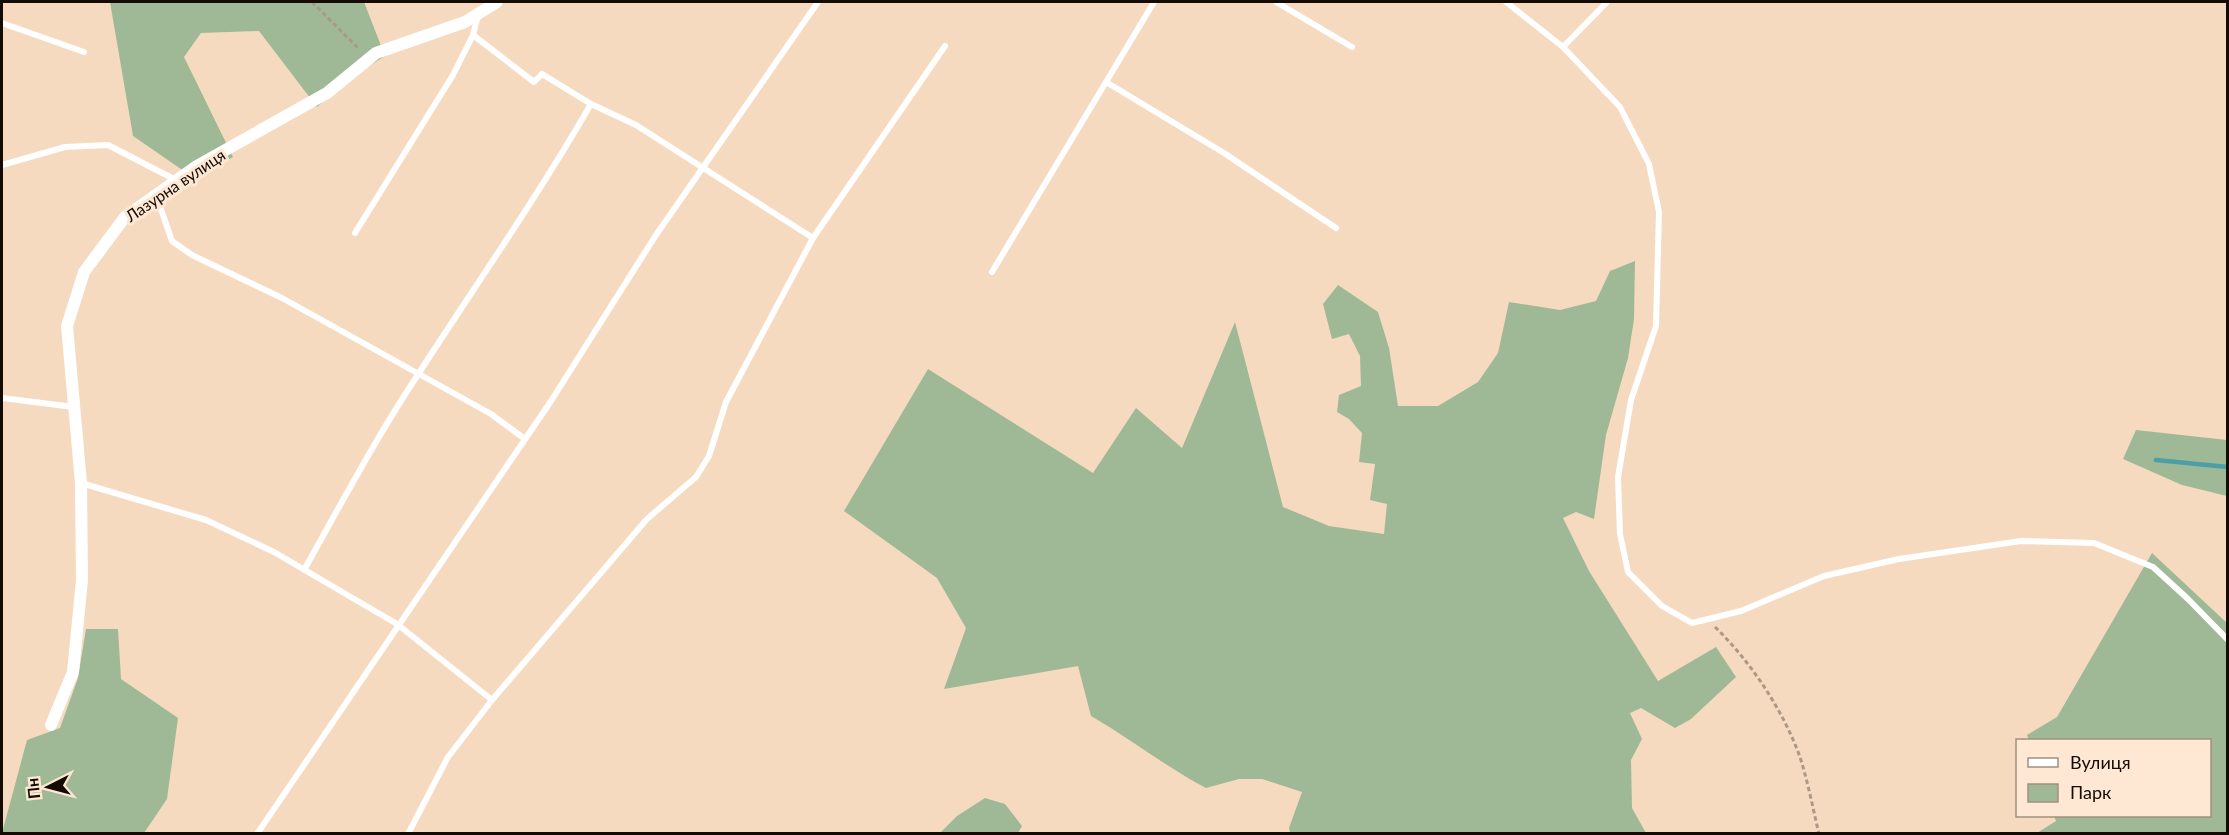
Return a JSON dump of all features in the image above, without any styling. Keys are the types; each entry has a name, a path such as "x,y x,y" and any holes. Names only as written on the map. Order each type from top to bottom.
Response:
{"street":[{"name":"Лазурна вулиця","path":"51,725 73,672 82,580 81,483 67,326 84,272 125,217 177,180 327,93 376,53 465,22 497,2"}],"lane":[{"path":"257,834 397,624 525,439 656,235 818,2"},
{"path":"992,272 1154,2"},
{"path":"1276,2 1352,47"},
{"path":"1506,2 1563,47 1620,107 1649,164 1659,212 1656,326 1631,400 1618,477 1620,534 1628,572 1662,606 1692,624 1741,610 1824,576 1899,559 2021,541 2094,543 2153,567 2188,598 2228,640"},
{"path":"1563,47 1607,2"},
{"path":"355,233 453,75 473,35 478,14"},
{"path":"2,23 84,52"},
{"path":"473,35 534,82 542,74 591,104 636,125 813,238"},
{"path":"408,834 448,757 492,700 647,519 696,477 708,456 726,402 813,238 945,46"},
{"path":"1106,82 1224,153 1336,228"},
{"path":"304,570 363,463 418,374 490,267 591,104"},
{"path":"2,165 64,147 108,145 177,180"},
{"path":"156,195 172,241 192,255 282,298 491,414 525,439"},
{"path":"2,398 74,407"},
{"path":"81,483 206,520 304,570 397,624 492,700"}],"path":[{"path":"312,2 341,28 368,60"},
{"path":"1707,620 1725,637 1755,675 1779,711 1800,758 1819,834"}],"green space":[{"path":"110,2 364,2 385,56 348,79 317,107 259,31 201,33 184,57 233,157 194,178 133,136"},
{"path":"1635,261 1634,319 1628,358 1606,435 1594,519 1576,512 1563,518 1589,571 1658,681 1716,647 1736,677 1691,719 1675,728 1641,708 1630,713 1642,739 1631,760 1632,808 1646,833 1290,833 1289,828 1302,792 1262,779 1239,779 1206,788 1191,780 1091,716 1078,666 944,689 966,628 937,578 844,511 928,369 1093,473 1136,408 1182,448 1235,322 1283,507 1329,526 1384,534 1387,504 1370,500 1375,464 1359,462 1362,433 1349,419 1337,412 1339,395 1361,386 1360,356 1349,334 1332,339 1323,304 1338,285 1378,312 1389,348 1398,406 1438,406 1478,382 1498,353 1509,302 1560,310 1596,301 1610,271"},
{"path":"2136,430 2227,440 2227,496 2182,485 2123,459"},
{"path":"2152,553 2227,623 2227,833 2037,833 2056,821 2054,817 2211,817 2211,739 2029,739 2027,735 2057,717"},
{"path":"86,629 118,629 121,679 178,718 167,799 144,833 2,833 27,740 60,728 78,678"},
{"path":"985,798 1005,804 1022,826 1018,833 940,833 957,816"}],"waterway":[{"path":"2156,460 2228,467"}]}
